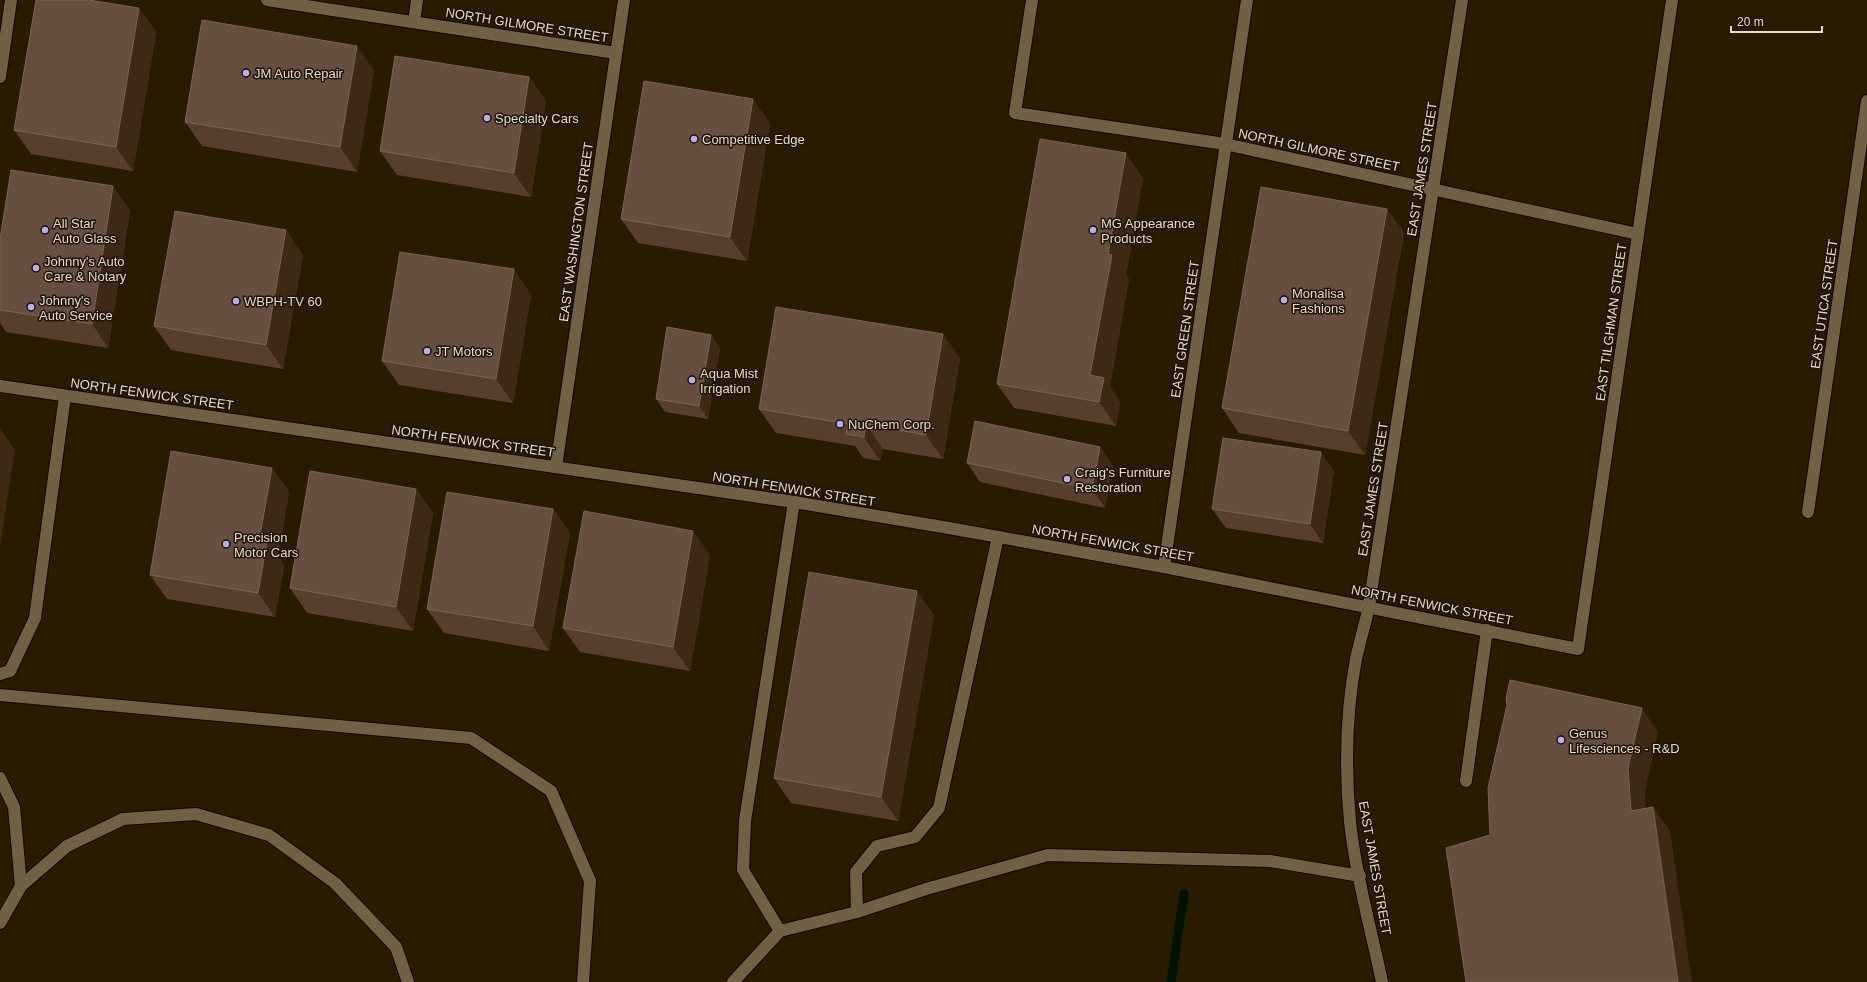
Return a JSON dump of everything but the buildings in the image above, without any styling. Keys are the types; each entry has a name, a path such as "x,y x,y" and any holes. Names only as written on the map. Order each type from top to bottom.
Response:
{"street":[{"path":"0,77 11,0"},
{"name":"NORTH GILMORE STREET","path":"267,0 616,53"},
{"path":"414,22 417,0"},
{"name":"EAST WASHINGTON STREET","path":"556,467 624,0"},
{"name":"NORTH GILMORE STREET","path":"1032,0 1015,113 1225,144 1638,234"},
{"name":"EAST GREEN STREET","path":"1164,566 1246,0"},
{"name":"EAST JAMES STREET","path":"1382,982 1350,822 1347,768 1348,721 1356,659 1369,606 1462,0"},
{"name":"EAST TILGHMAN STREET","path":"1578,649 1672,0"},
{"name":"EAST UTICA STREET","path":"1808,512 1867,101"},
{"name":"NORTH FENWICK STREET","path":"0,386 794,502 1164,566 1578,649"},
{"path":"0,674 10,670 35,618 65,396"},
{"path":"780,931 743,870 745,821 794,502"},
{"path":"857,912 856,872 877,846 915,837 939,808 998,537"},
{"path":"1466,781 1487,630"},
{"path":"0,695 471,738 551,791 590,881 583,982"},
{"path":"0,778 14,807 21,886"},
{"path":"0,923 21,886 67,846 123,819 196,814 269,835 335,883 396,947 408,982"},
{"path":"733,982 780,931 857,912 926,889 1048,855 1270,861 1360,876"}],"waterway":[{"path":"1171,982 1184,894"}],"place":[{"name":"JM Auto Repair","path":"246,73"},
{"name":"Specialty Cars","path":"487,118"},
{"name":"Competitive Edge","path":"694,139"},
{"name":"All Star Auto Glass","path":"45,230"},
{"name":"MG Appearance Products","path":"1093,230"},
{"name":"Johnny's Auto Care & Notary","path":"36,268"},
{"name":"Monalisa Fashions","path":"1284,300"},
{"name":"WBPH-TV 60","path":"236,301"},
{"name":"Johnny's Auto Service","path":"31,307"},
{"name":"JT Motors","path":"427,351"},
{"name":"Aqua Mist Irrigation","path":"692,380"},
{"name":"NuChem Corp.","path":"840,424"},
{"name":"Craig's Furniture Restoration","path":"1067,479"},
{"name":"Precision Motor Cars","path":"226,544"},
{"name":"Genus Lifesciences - R&D","path":"1561,740"}]}
